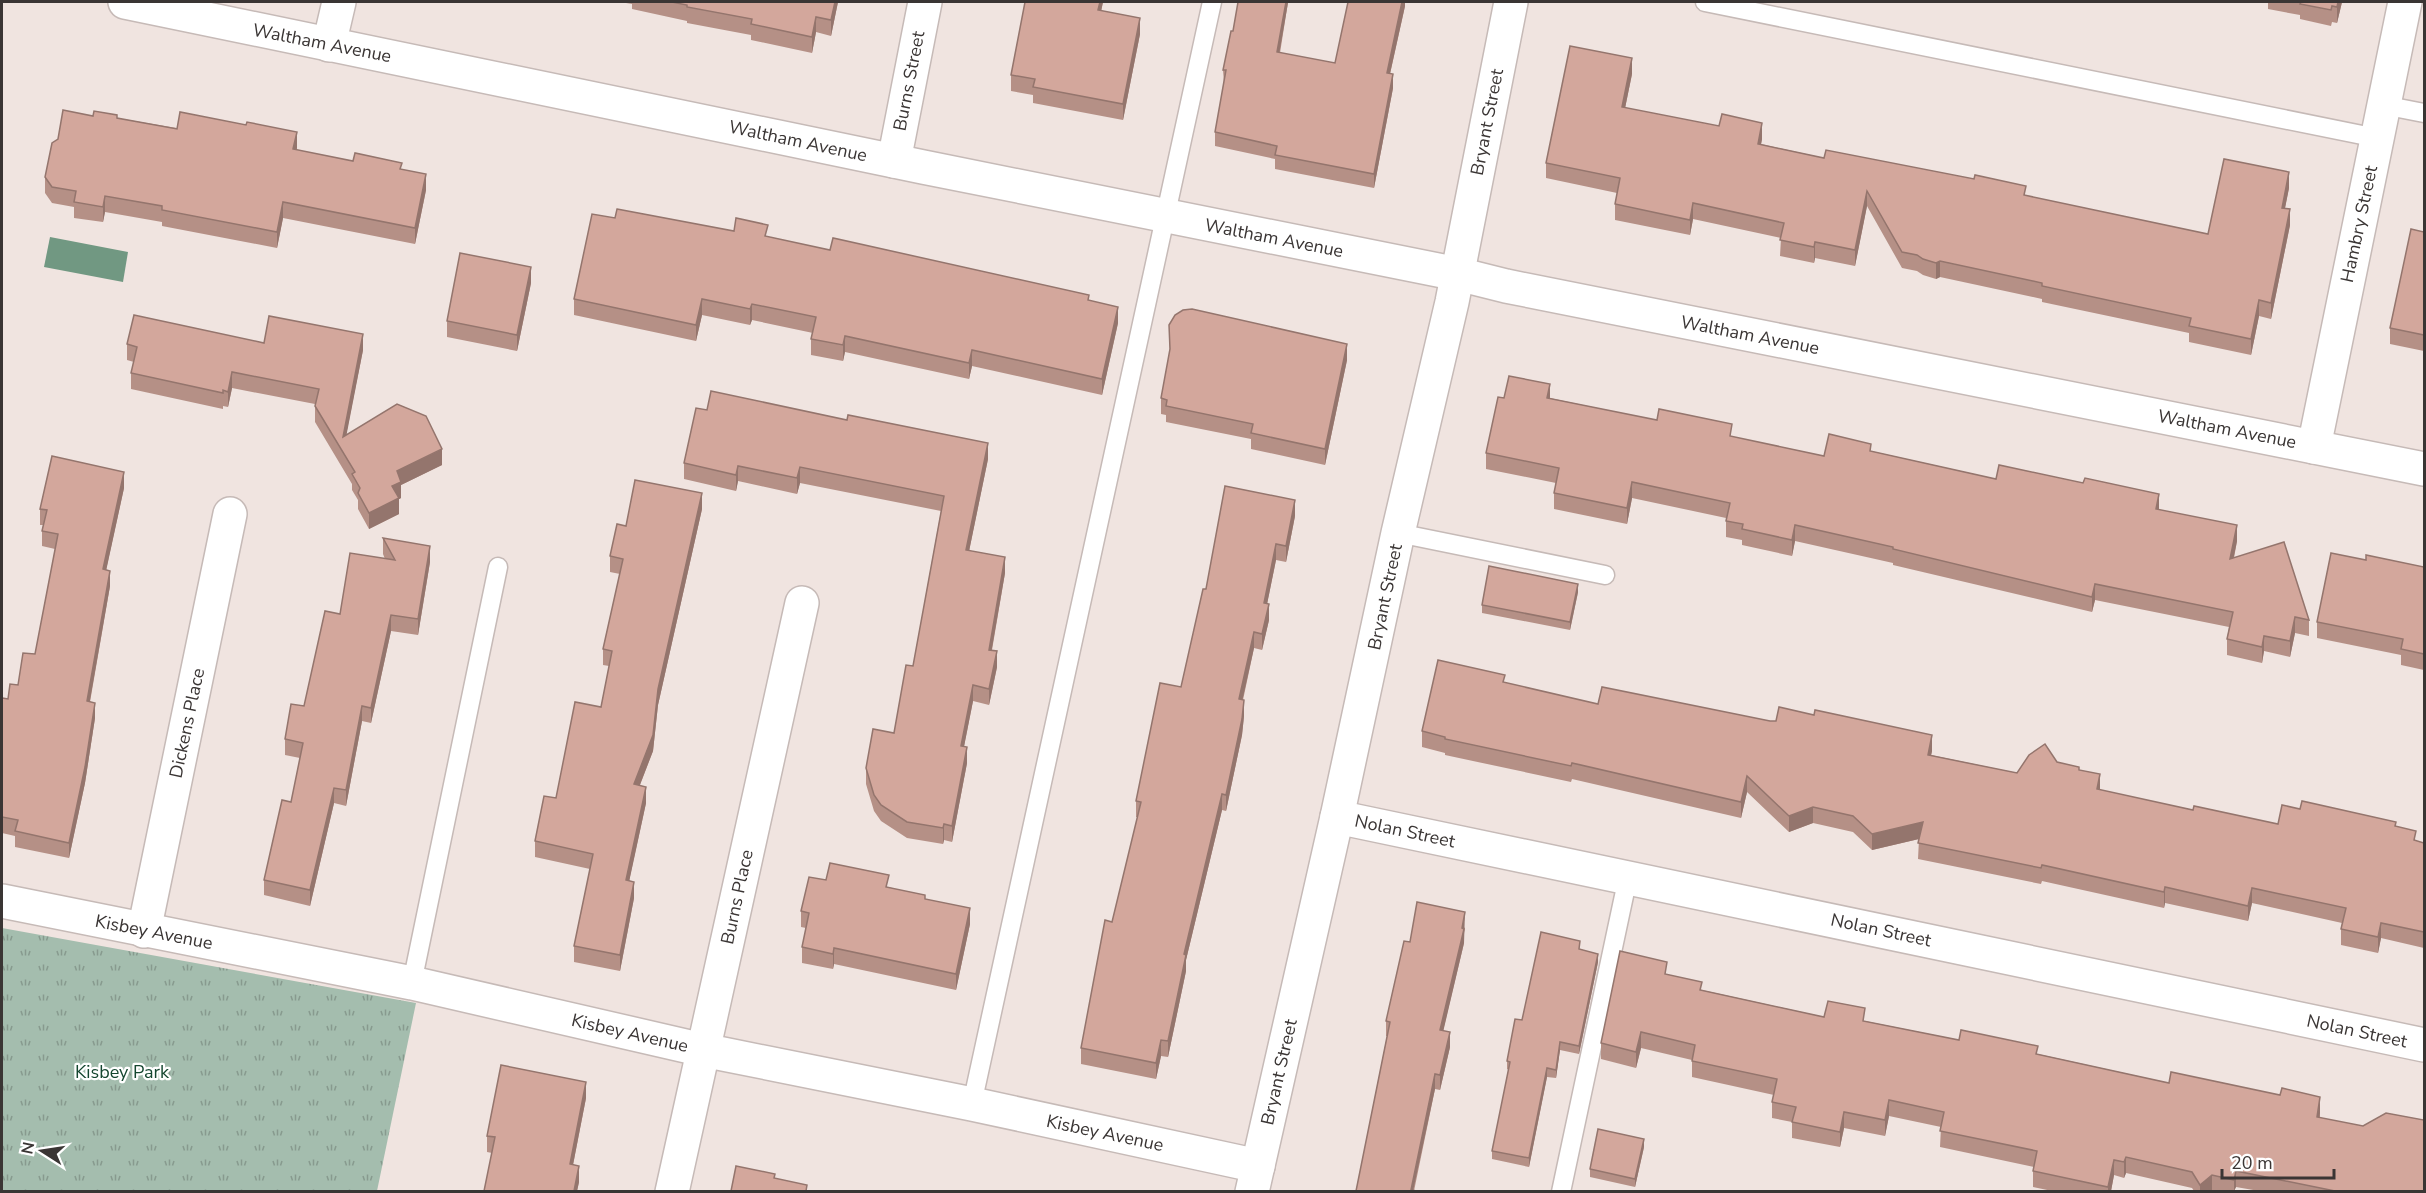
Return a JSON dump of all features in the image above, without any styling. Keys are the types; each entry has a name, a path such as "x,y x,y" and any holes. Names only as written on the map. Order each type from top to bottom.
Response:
{"street":[{"name":"Waltham Avenue","path":"125,2 1166,217 1458,274 1518,289 2424,469"},
{"path":"329,45 339,2"},
{"name":"Burns Street","path":"894,161 925,2"},
{"name":"Bryant Street","path":"1255,1179 1337,818 1398,533 1458,274 1511,2"},
{"name":"Hambry Street","path":"2314,447 2405,2"},
{"name":"Dickens Place","path":"144,931 230,514"},
{"name":"Burns Place","path":"672,1191 802,603"},
{"name":"Nolan Street","path":"1337,818 2424,1045"},
{"name":"Kisbey Avenue","path":"2,901 412,983 703,1050 972,1104 1255,1179"}],"lane":[{"path":"972,1104 1212,2"},
{"path":"1705,2 2377,138"},
{"path":"2383,105 2424,113"},
{"path":"1398,533 1605,575"},
{"path":"412,983 498,567"},
{"path":"1561,1191 1628,877"}],"green space":[{"name":"Kisbey Park","path":"2,928 416,1003 377,1191 2,1191"}],"shaded area":[{"path":"50,237 128,252 123,282 44,267"}],"building":[{"path":"672,2 835,2 831,20 816,17 812,37 751,24 752,19"},
{"path":"1025,2 1100,2 1098,10 1140,18 1123,104 1033,87 1035,79 1011,75"},
{"path":"1238,2 1286,2 1277,52 1335,63 1348,2 1402,2 1387,73 1393,74 1374,174 1275,155 1277,146 1215,132 1226,70 1223,70"},
{"path":"2301,2 2338,2 2337,7 2332,6 2331,10 2300,4"},
{"path":"1570,46 1632,58 1622,107 1719,126 1722,114 1762,123 1758,144 1824,158 1826,150 1974,179 1975,175 2026,186 2024,195 2208,234 2224,159 2289,172 2282,208 2290,209 2271,303 2259,300 2251,339 2189,326 2191,318 1940,261 1936,263 1902,252 1867,191 1855,250 1815,242 1814,247 1780,240 1784,223 1693,203 1690,220 1615,204 1620,178 1546,163"},
{"path":"63,110 93,116 94,111 117,115 117,118 177,129 180,112 246,125 247,122 297,132 293,149 353,161 355,153 402,163 400,169 426,174 415,228 283,202 277,232 162,210 162,206 105,196 103,207 74,202 76,191 52,187 45,177 52,143 58,139"},
{"path":"617,209 734,231 736,218 768,225 765,236 830,250 833,238 1089,295 1088,300 1118,307 1102,379 972,350 969,363 845,336 843,345 811,339 816,317 752,304 750,309 702,299 696,325 574,299 592,214 615,218"},
{"path":"2411,229 2424,232 2424,335 2390,328"},
{"path":"460,253 531,267 517,335 447,321"},
{"path":"1192,309 1347,344 1325,449 1251,433 1253,424 1166,406 1167,400 1161,398 1170,349 1169,325 1175,315 1183,310"},
{"path":"134,315 264,343 269,316 363,334 343,437 397,404 426,416 442,449 397,471 401,482 392,486 399,498 369,513 358,493 360,488 352,474 355,472 315,406 319,389 232,372 228,392 223,390 223,393 131,373 137,347 127,344"},
{"path":"1509,376 1550,384 1547,398 1657,420 1659,409 1732,424 1730,436 1824,456 1829,434 1871,444 1870,451 1996,479 1999,465 2083,483 2085,478 2159,494 2156,509 2237,525 2230,559 2284,542 2309,620 2295,617 2290,641 2264,636 2262,647 2227,639 2233,612 2095,584 2092,597 1795,525 1792,540 1742,529 1743,524 1726,521 1730,503 1632,482 1627,508 1554,493 1559,468 1486,453 1498,397 1504,398"},
{"path":"711,391 847,420 848,415 988,443 966,550 1005,557 989,650 997,651 989,689 973,685 961,746 967,747 952,826 944,824 943,828 907,822 881,805 874,795 866,768 873,729 894,733 906,665 913,666 944,496 800,467 797,478 738,466 736,475 684,463 696,408 707,410"},
{"path":"52,456 124,472 103,569 110,571 87,701 95,703 85,767 69,843 15,831 18,820 2,817 2,698 8,699 10,684 18,685 23,653 35,654 58,534 42,531 47,510 40,509"},
{"path":"635,480 702,493 658,689 653,735 634,784 646,787 626,880 634,882 620,955 574,946 593,854 535,841 544,796 556,798 575,702 601,707 612,651 603,649 623,559 610,556 617,524 626,526"},
{"path":"1225,486 1295,500 1286,546 1276,544 1264,603 1269,604 1262,634 1254,632 1239,699 1244,700 1242,719 1226,795 1222,794 1184,954 1186,955 1168,1041 1161,1040 1156,1063 1081,1048 1105,920 1112,922 1141,802 1136,801 1160,683 1181,687 1203,589 1206,589"},
{"path":"383,538 430,546 418,619 391,615 371,708 362,706 346,790 334,788 310,890 264,880 282,800 291,802 303,743 285,739 291,704 304,706 325,611 340,614 350,553 395,560"},
{"path":"2331,553 2366,560 2366,555 2424,567 2424,654 2401,649 2403,639 2317,622"},
{"path":"1489,566 1578,584 1570,622 1482,605"},
{"path":"1438,660 1505,675 1503,682 1598,704 1602,687 1770,721 1776,721 1779,707 1814,715 1815,710 1932,735 1928,755 2017,773 2029,755 2045,744 2057,762 2100,774 2097,789 2193,810 2194,806 2278,824 2282,805 2300,809 2302,801 2396,822 2395,826 2416,831 2414,840 2424,843 2424,932 2381,923 2378,937 2341,929 2346,908 2252,888 2248,906 2165,887 2164,892 2042,865 2041,868 1918,843 1923,822 1872,834 1853,816 1813,807 1789,816 1747,776 1741,802 1572,763 1571,766 1445,739 1445,737 1422,731"},
{"path":"830,863 889,875 886,887 925,895 925,899 970,908 956,974 834,948 833,954 802,947 809,913 801,911 809,877 826,880"},
{"path":"1417,902 1465,912 1462,928 1464,929 1440,1030 1450,1032 1440,1075 1435,1074 1411,1190 1417,1191 1356,1191 1390,1022 1386,1021 1404,941 1410,942"},
{"path":"1541,932 1580,941 1579,949 1598,954 1579,1046 1560,1042 1556,1070 1547,1068 1529,1158 1492,1151 1510,1062 1507,1061 1515,1019 1522,1020"},
{"path":"1620,951 1667,962 1665,974 1702,982 1700,990 1824,1017 1828,1001 1865,1008 1863,1021 1959,1040 1961,1030 2038,1046 2036,1054 2169,1083 2171,1072 2280,1095 2282,1088 2320,1097 2317,1117 2363,1126 2386,1113 2424,1120 2424,1191 2335,1191 2236,1171 2234,1180 2212,1175 2200,1185 2192,1172 2126,1157 2124,1162 2114,1160 2108,1187 2033,1171 2037,1151 1940,1131 1944,1112 1889,1100 1885,1120 1844,1112 1840,1132 1792,1122 1796,1107 1772,1102 1777,1079 1692,1061 1695,1045 1641,1032 1636,1052 1601,1043"},
{"path":"501,1065 586,1082 570,1164 579,1166 574,1191 484,1191 495,1137 487,1136"},
{"path":"1598,1129 1644,1139 1635,1179 1590,1169"},
{"path":"736,1166 775,1174 774,1178 807,1185 806,1191 731,1191"}]}
